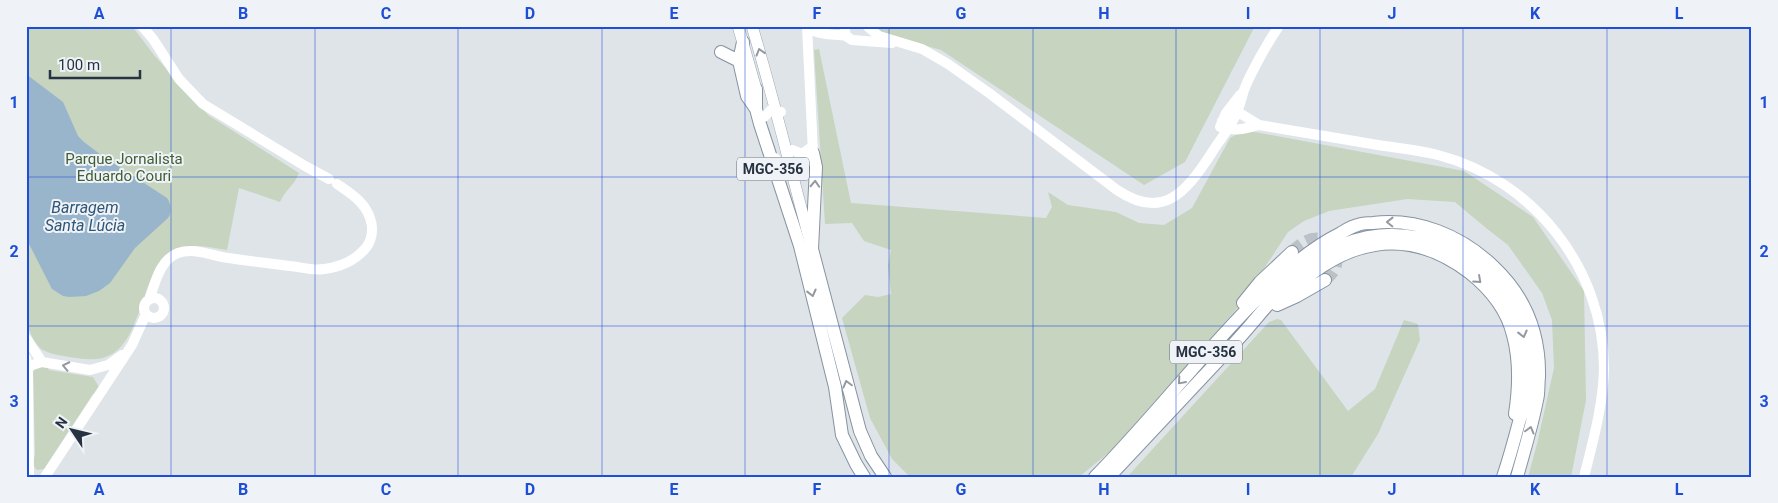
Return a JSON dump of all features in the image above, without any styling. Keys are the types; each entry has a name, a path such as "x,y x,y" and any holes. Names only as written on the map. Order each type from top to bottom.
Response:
{"highway":[{"path":"743,42 739,61 747,96 760,113"},
{"path":"721,52 739,61"},
{"name":"MGC-356","path":"756,89 772,165 806,248 860,431 871,456 884,477"},
{"path":"806,248 816,167 813,150"},
{"name":"MGC-356","path":"1095,477 1210,348 1286,270 1306,253 1358,224 1382,222 1404,222 1438,230 1461,242 1486,259 1503,275 1516,291 1526,309 1533,327 1538,352 1538,398 1517,477"},
{"name":"MGC-356","path":"1108,477 1296,275 1314,260 1337,247 1366,237 1394,234 1412,235 1437,242 1478,266 1492,277 1506,295 1523,331 1527,352 1527,394 1503,477"},
{"path":"1242,335 1310,274 1330,261 1367,246 1387,243 1408,244 1433,250 1454,261 1487,288 1498,303 1513,334 1518,370 1518,391 1511,452"},
{"name":"MGC-356","path":"806,248 835,387 863,460 874,477"},
{"path":"1210,348 1260,282 1292,252"},
{"path":"1277,305 1325,280"},
{"path":"835,387 842,435 864,477"}],"main road":[{"name":"MGC-356","path":"738,26 756,89"},
{"name":"MGC-356","path":"752,26 778,111 792,167 806,248"}],"street":[{"path":"142,26 179,79 203,104 355,196 368,212 373,230 368,246 356,260 343,265 317,270 221,257 198,251 178,254 168,260 161,269 152,300"},
{"path":"1226,121 1279,26"},
{"path":"860,40 866,35 868,27 879,36 922,49 948,64 989,92 1117,190 1137,201 1152,204 1167,201 1180,193 1199,173 1232,110 1259,125"},
{"path":"776,158 780,164 792,167 807,161 813,150 811,28 845,31 852,40 886,44 898,42"},
{"path":"1226,121 1238,112 1245,89"},
{"path":"760,113 778,111"},
{"name":"MGC-356","path":"778,111 792,150 792,167"},
{"name":"MGC-356","path":"760,113 806,248"},
{"path":"1226,121 1235,130 1259,125 1438,155 1472,167 1493,178 1541,214 1578,264 1595,303 1599,320 1604,354 1602,403 1584,477"},
{"path":"792,150 802,154 813,150"},
{"path":"132,346 108,365 90,370 42,362 27,364 28,470 35,476 47,475 132,346 149,316 145,305 152,300 160,301 164,308 161,315 149,316"},
{"path":"26,338 42,362"},
{"path":"90,370 101,381 103,390"}],"green space":[{"name":"Parque Jornalista Eduardo Couri","path":"31,26 132,26 154,55 208,115 299,173 280,202 239,188 227,250 201,246 182,248 175,251 162,262 153,276 132,329 124,343 112,354 96,359 69,357 45,351 33,339 26,322 26,29"},
{"path":"874,26 1255,26 1185,162 1144,185 941,50 877,32"},
{"path":"819,49 851,203 1046,218 1052,207 1048,192 1068,205 1116,212 1139,223 1164,225 1192,208 1230,138 1244,130 1464,171 1533,217 1584,291 1586,400 1571,477 1528,477 1554,368 1552,320 1542,293 1508,245 1455,202 1407,199 1329,211 1304,221 1288,232 1240,305 1113,449 1079,477 910,477 892,459 870,418 842,318 865,295 878,297 891,294 888,266 891,250 864,241 852,223 825,224 814,50"},
{"path":"1277,319 1281,320 1348,411 1375,389 1404,320 1418,324 1420,340 1378,434 1351,477 1127,477 1269,322"},
{"path":"44,366 49,370 93,377 99,387 98,393 93,394 44,469 37,470 33,463 35,453 33,372 36,368"}],"water":[{"name":"Barragem Santa Lúcia","path":"26,74 63,102 78,136 84,142 167,198 169,203 170,211 168,218 135,248 110,283 99,291 86,296 63,296 52,289 26,238"}],"tunnel":[{"path":"1292,252 1302,243 1309,240 1322,239 1336,260 1335,270 1325,280"}]}
